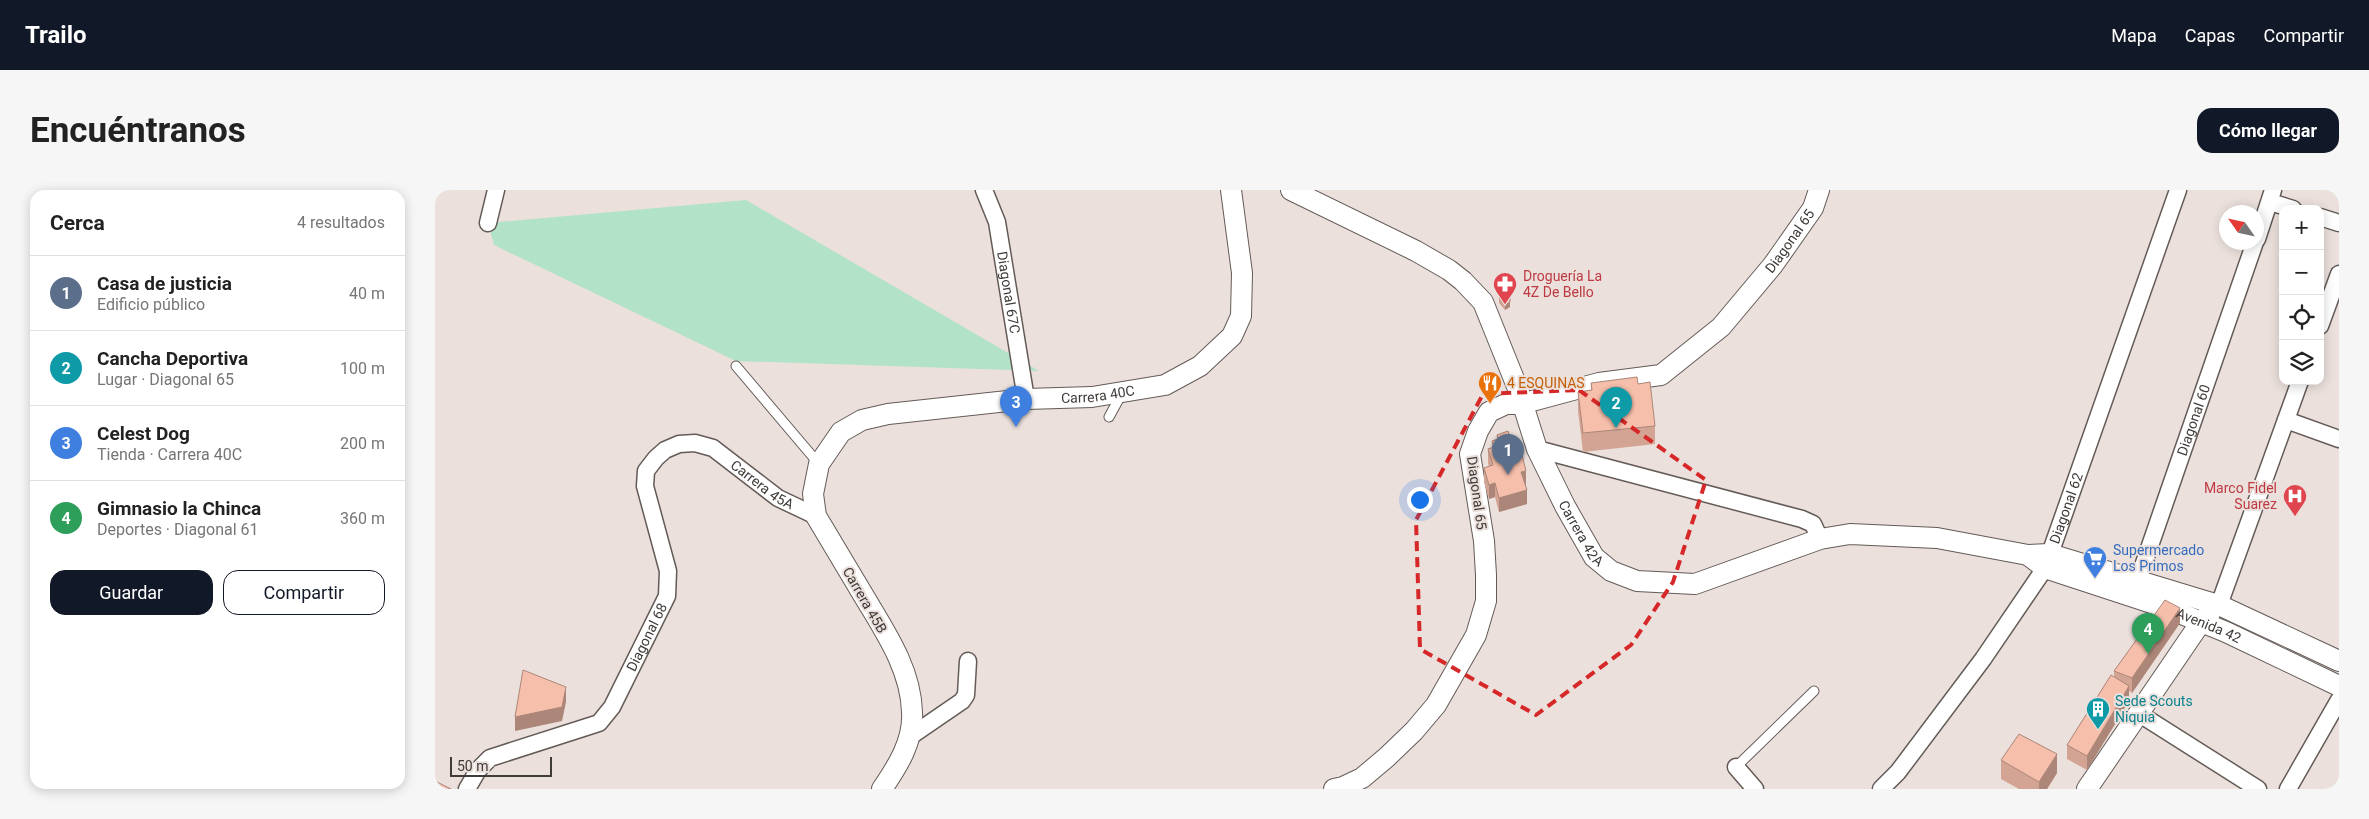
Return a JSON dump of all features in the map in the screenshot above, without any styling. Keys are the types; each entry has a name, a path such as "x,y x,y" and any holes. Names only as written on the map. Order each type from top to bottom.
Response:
{"street":[{"path":"488,223 496,190"},
{"name":"Diagonal 67C","path":"984,190 997,222 1026,399"},
{"name":"Carrera 40C","path":"819,464 841,432 862,420 888,414 1026,399 1093,397 1165,385 1200,366 1232,336 1241,316 1243,295 1242,273 1231,190"},
{"name":"Carrera 42A","path":"1291,190 1416,251 1463,281 1483,302 1518,389 1521,404 1537,448 1565,506 1594,556 1611,571 1637,581 1695,584 1820,539 1850,534 1937,538 2047,561"},
{"name":"Diagonal 65","path":"1334,789 1362,778 1414,731 1436,705 1475,635 1486,601 1486,576 1484,541 1470,454 1478,431 1489,412 1506,404 1521,404 1599,383 1661,375 1721,327 1773,265 1813,208 1819,190"},
{"name":"Diagonal 62","path":"1886,787 1983,659 2047,561 2178,190"},
{"path":"2271,196 2286,205"},
{"name":"Diagonal 60","path":"2264,217 2271,196"},
{"path":"2324,218 2339,223"},
{"name":"Diagonal 60","path":"2135,588 2253,250"},
{"path":"2324,315 2339,274"},
{"path":"2090,788 2138,713 2201,622 2219,605 2299,385"},
{"path":"2286,420 2339,439"},
{"name":"Diagonal 68","path":"467,789 478,770 490,758 587,728 599,723 608,714 667,596 668,571 645,486 646,471 655,458 665,450 679,444 695,443 713,448"},
{"name":"Carrera 45A","path":"713,448 778,498 816,516"},
{"path":"1537,448 1802,519 1813,524 1820,539"},
{"name":"Carrera 45B","path":"819,464 813,494 816,516 900,660 909,686 913,714 908,738 902,757 882,789"},
{"name":"Avenida 42","path":"2047,561 2135,588 2219,605 2339,661"},
{"name":"Avenida 42","path":"2135,588 2201,622 2339,686"},
{"path":"908,738 962,701 966,695 969,661"},
{"path":"2289,789 2339,700"},
{"path":"2138,713 2258,789"},
{"path":"1736,768 1755,789"}],"lane":[{"path":"736,366 819,464"},
{"path":"1109,417 1124,392"},
{"path":"1736,768 1814,691"}],"highlighted area":[{"path":"1579,390 1706,480 1673,582 1631,645 1536,715 1420,649 1416,520 1483,394"}],"green space":[{"path":"746,200 1039,371 736,361 494,245 488,223"}],"building":[{"path":"1510,294 1510,302 1505,305 1499,298"},
{"path":"1637,377 1638,384 1650,382 1655,426 1583,433 1578,392 1592,390 1591,383"},
{"path":"1508,431 1516,457 1522,455 1526,471 1521,472 1527,490 1499,498 1495,483 1489,485 1484,468 1493,465 1488,449 1494,447 1492,441 1498,439 1497,435"},
{"path":"2165,600 2180,608 2132,678 2114,671"},
{"path":"523,670 566,687 562,707 515,717"},
{"path":"2111,675 2129,686 2087,756 2067,745"},
{"path":"2019,734 2057,754 2039,782 2001,760"},
{"path":"435,781 451,789 435,789"}],"place":[{"name":"Droguería La 4Z De Bello","path":"1505,305"},
{"name":"4 ESQUINAS","path":"1490,404"},
{"name":"Celest Dog","path":"1016,427"},
{"name":"Cancha Deportiva","path":"1616,428"},
{"name":"Casa de justicia","path":"1508,475"},
{"name":"Marco Fidel Suarez","path":"2295,517"},
{"name":"Supermercado Los Primos","path":"2095,579"},
{"name":"Gimnasio la Chinca","path":"2148,654"},
{"name":"Sede Scouts Niquia","path":"2098,730"}]}
